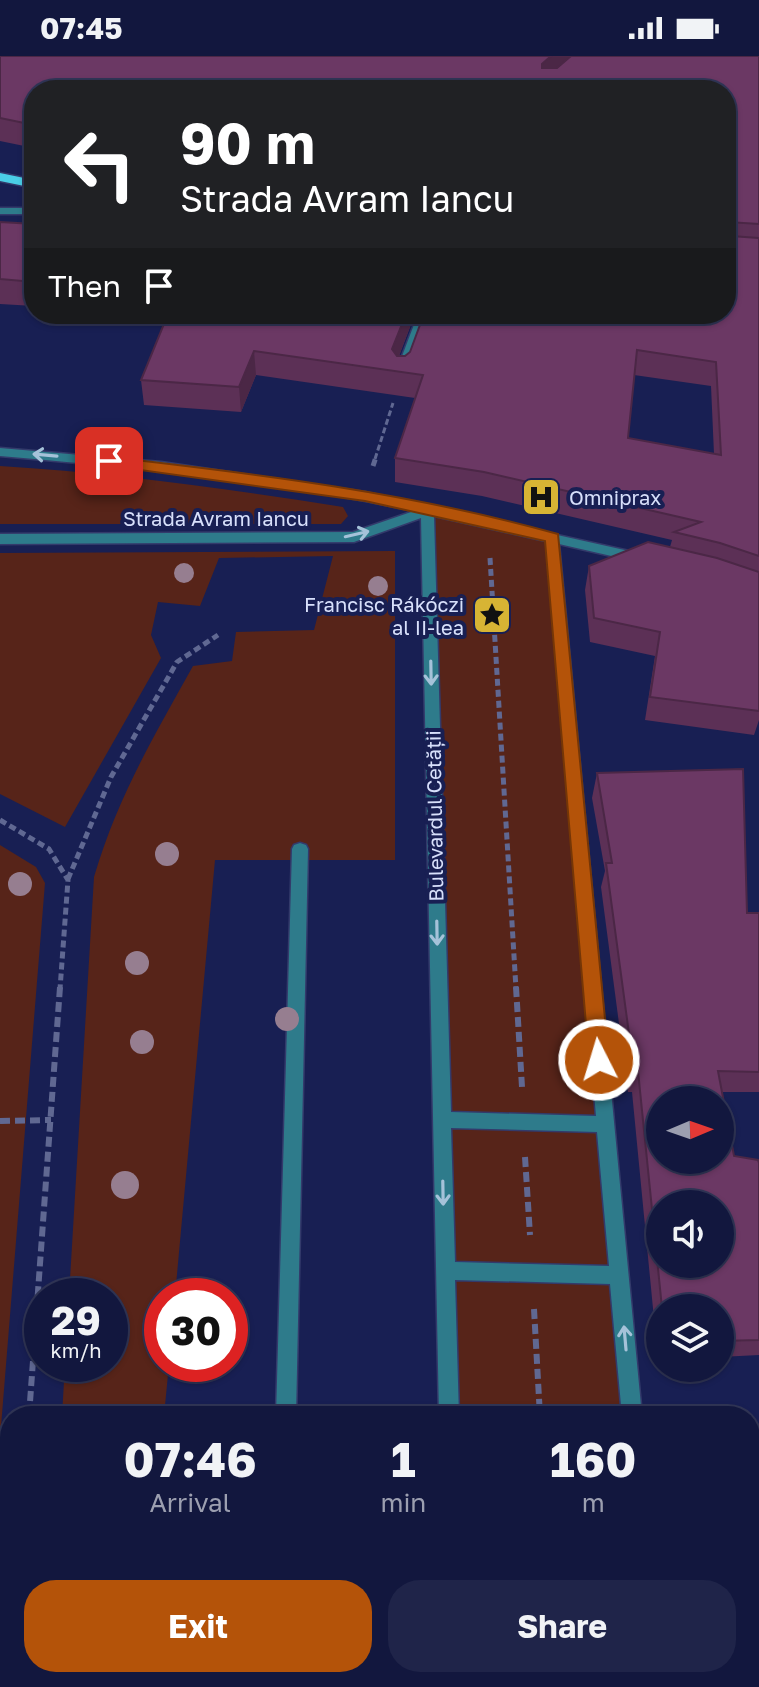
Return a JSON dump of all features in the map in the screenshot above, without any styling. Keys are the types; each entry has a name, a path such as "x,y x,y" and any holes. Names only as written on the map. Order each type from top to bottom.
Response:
{"main road":[{"path":"0,177 24,182"}],"street":[{"path":"0,211 24,211"},
{"path":"401,375 420,324"},
{"name":"Strada Avram Iancu","path":"0,452 161,466 365,496 655,561"},
{"name":"Strada Avram Iancu","path":"0,539 354,537 427,511"},
{"name":"Bulevardul Cetății","path":"427,511 449,1406"},
{"path":"552,537 631,1406"},
{"path":"286,1406 300,849"},
{"path":"442,1120 605,1124"},
{"path":"445,1271 619,1275"}],"path":[{"path":"371,475 401,375"},
{"path":"488,525 522,1091"},
{"path":"30,1406 68,880 111,777 177,662 218,635"},
{"path":"0,820 38,839 58,856 68,880"},
{"path":"0,1121 51,1120"},
{"path":"524,1148 531,1243"},
{"path":"533,1302 539,1406"}],"shaded area":[{"path":"0,466 129,477 257,494 343,507 348,516 341,524 0,524"},
{"path":"427,511 552,537 631,1406 449,1406"},
{"path":"395,551 395,860 215,860 177,1278 144,1278 144,1382 167,1382 165,1406 63,1406 64,1382 128,1382 128,1278 70,1278 94,877 125,794 193,666 232,661 236,632 314,630 333,556 219,558 200,606 158,602 151,635 161,658 65,827 0,794 0,553"},
{"path":"0,845 36,867 45,883 3,1406 0,1406"}],"building":[{"path":"0,56 551,56 542,68 557,68 571,56 759,56 759,224 736,222 736,80 24,80 24,123 0,118"},
{"path":"0,222 24,223 24,281 0,279"},
{"path":"736,236 759,238 759,556 674,532 701,522 484,472 395,458 423,375 254,351 239,387 141,380 164,324 402,324 392,349 397,356 410,352 420,324 736,324","holes":["637,350 716,362 721,455 628,438"]},
{"path":"648,542 717,558 759,572 759,711 650,697 660,632 594,618 589,566"},
{"path":"743,769 747,913 759,913 759,1072 718,1071 721,1086 646,1086 646,1150 638,1071 634,1071 606,863 612,863 597,773"},
{"path":"734,1156 758,1160 759,1340 734,1341 734,1294 661,1294 659,1278 734,1278 734,1190 650,1190 648,1174 734,1174"}],"place":[{"name":"Omniprax","path":"541,497"},
{"name":"Francisc Rákóczi al II-lea","path":"492,615"}],"route":[{"path":"109,461 365,496 552,537 599,1060"}]}
